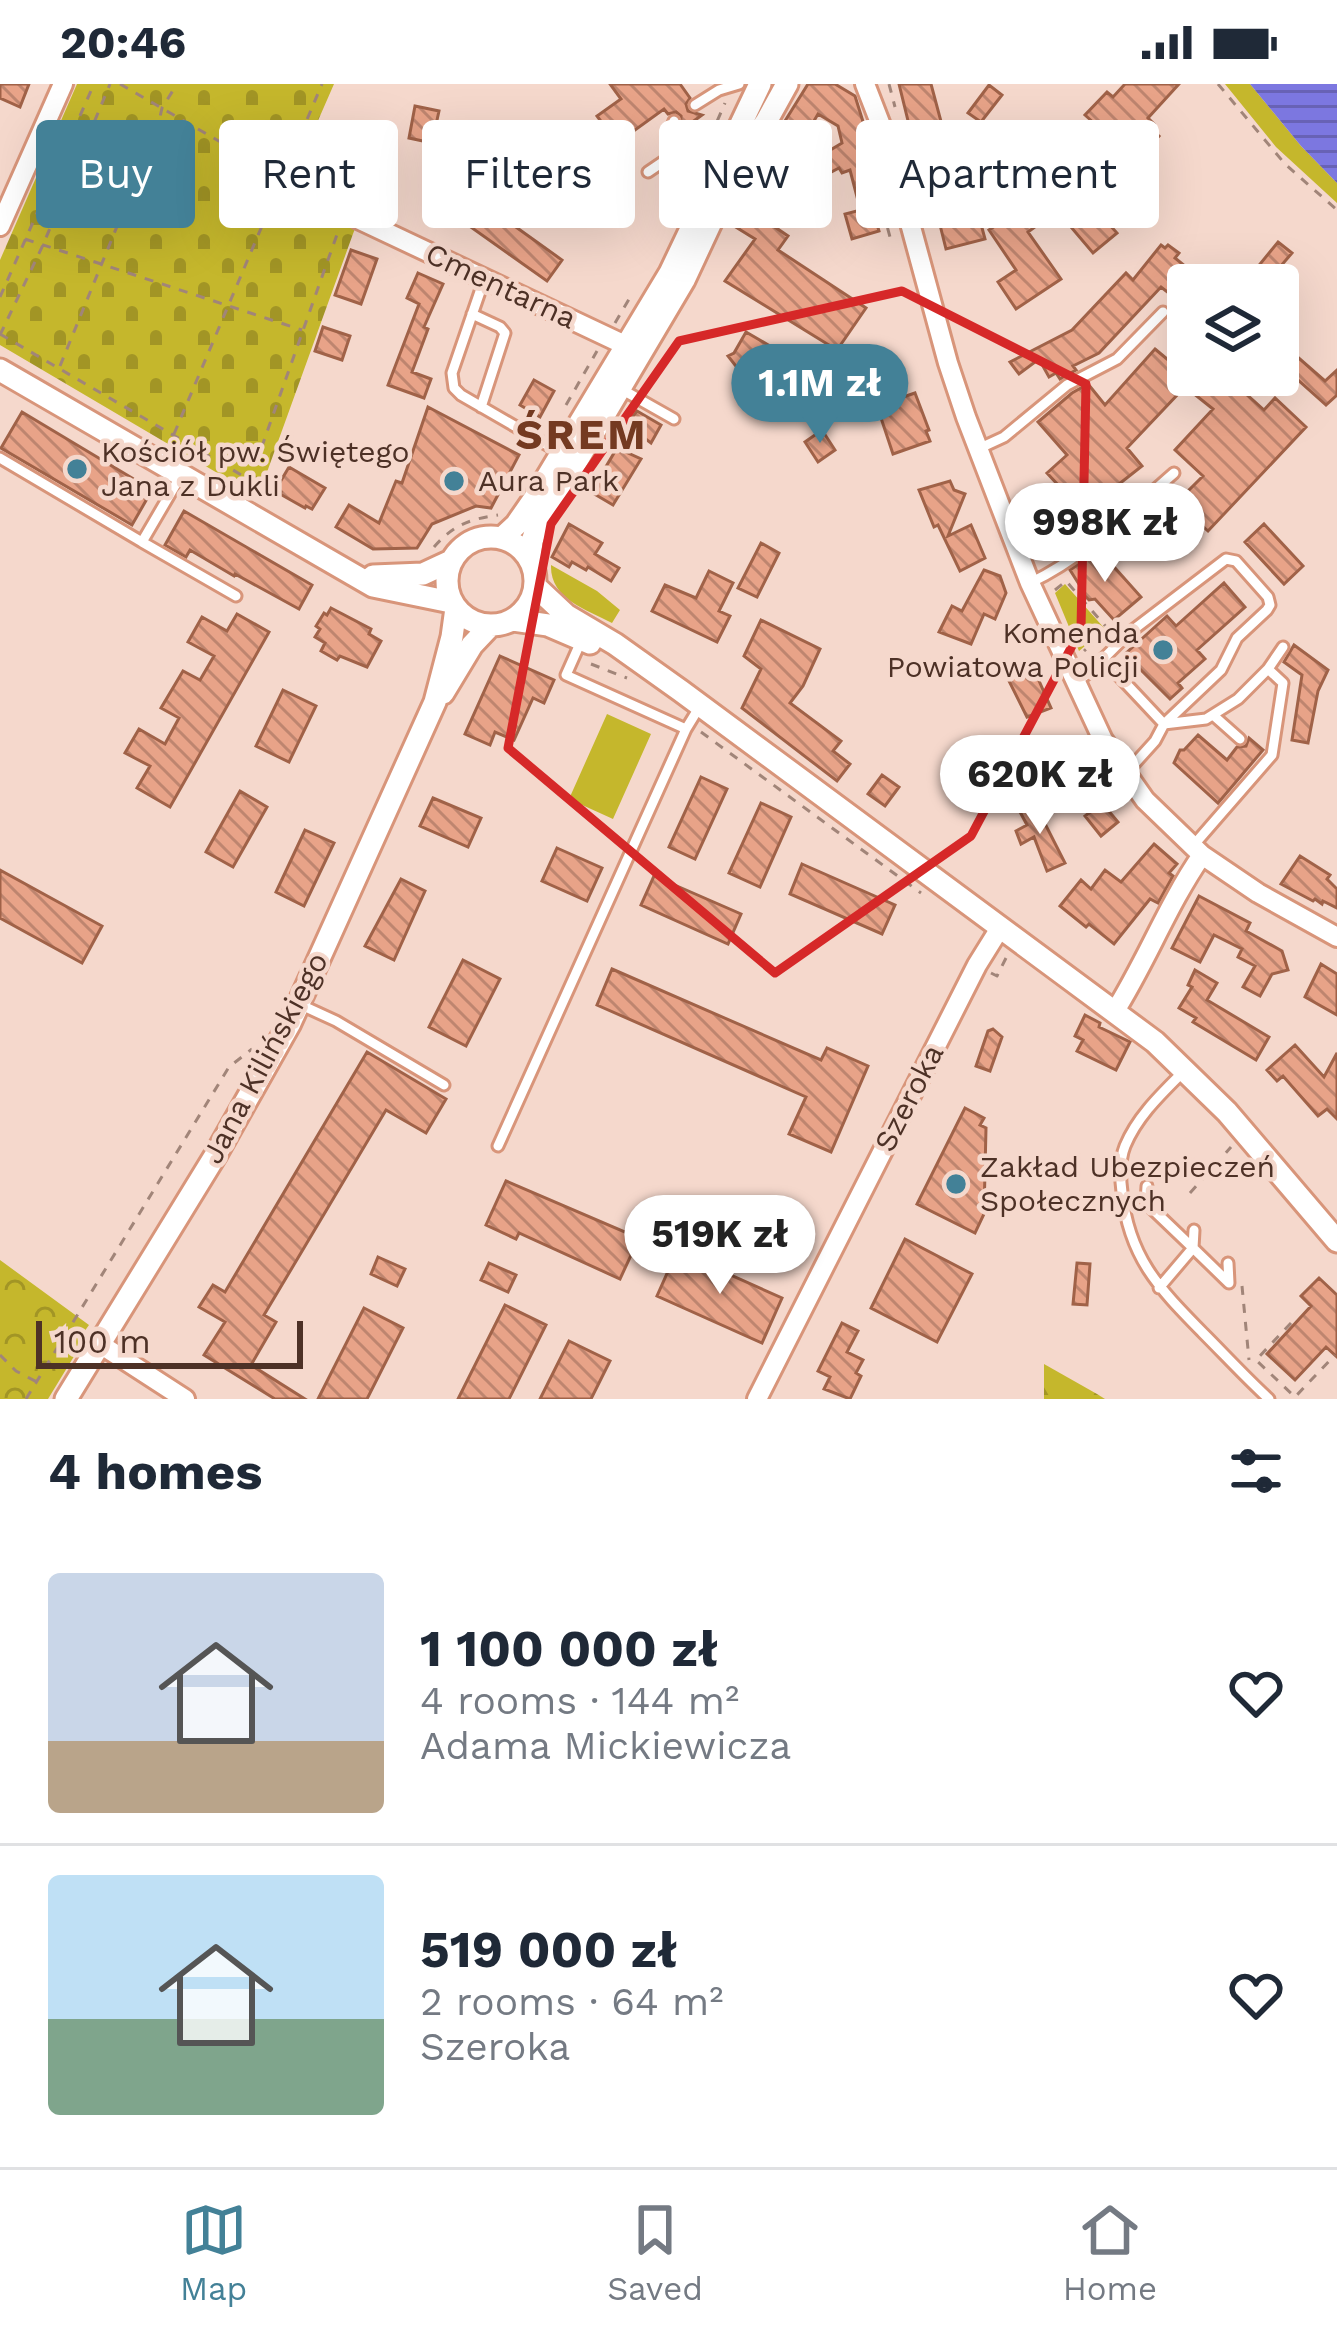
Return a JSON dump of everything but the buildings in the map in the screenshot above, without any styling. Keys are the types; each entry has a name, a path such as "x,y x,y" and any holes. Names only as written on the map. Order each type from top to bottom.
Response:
{"street":[{"path":"0,226 63,84"},
{"path":"743,120 760,84"},
{"path":"765,120 787,84"},
{"path":"865,84 879,120"},
{"path":"879,84 887,120"},
{"name":"Cmentarna","path":"377,228 624,348"},
{"path":"502,538 524,514 670,273 692,228"},
{"path":"513,620 528,605 535,586 530,560 536,530 621,389 624,348 684,280 708,228"},
{"path":"911,228 948,363 978,448 1103,740 1145,800 1197,851 1258,893 1337,937"},
{"path":"0,370 330,563 379,588 454,605"},
{"path":"530,560 502,538 472,541 452,561 446,581 454,605 471,621 490,626 513,620 548,625 578,648 635,671"},
{"path":"361,578 416,575 452,561"},
{"path":"535,586 566,615 615,644 635,671 692,718 1115,1010 1186,1069 1337,1241"},
{"name":"Jana Kilińskiego","path":"435,702 452,637 454,605"},
{"name":"Jana Kilińskiego","path":"66,1399 236,1120 299,1004 435,702 490,626"},
{"path":"1115,1010 1136,978 1197,851"},
{"name":"Szeroka","path":"757,1399 1000,928"},
{"path":"100,1344 185,1399"}],"lane":[{"path":"697,84 706,98"},
{"path":"695,105 739,84"},
{"path":"648,172 659,165"},
{"path":"485,279 452,378 457,392 561,453"},
{"path":"978,448 1004,437 1067,386 1117,359 1163,312"},
{"path":"472,314 505,333 481,407"},
{"path":"621,389 674,419"},
{"path":"0,458 236,596"},
{"path":"1036,580 1080,554 1174,472"},
{"path":"142,542 180,476"},
{"path":"1080,679 1129,633 1226,559 1236,561 1268,597 1270,604 1234,642 1221,670 1164,724 1125,774"},
{"path":"1164,724 1214,715 1238,699 1283,647"},
{"path":"498,1146 692,718 566,675 578,648"},
{"path":"1103,659 1164,724"},
{"path":"1197,851 1274,751 1284,686 1268,669"},
{"path":"1214,715 1240,739"},
{"path":"299,1004 444,1085"},
{"path":"1186,1069 1138,1122 1125,1147 1120,1167 1130,1233 1159,1288 1269,1399"},
{"path":"1147,1186 1146,1203 1229,1283 1228,1263"},
{"path":"1158,1215 1159,1197"},
{"path":"1170,1226 1172,1209"},
{"path":"1181,1238 1183,1220"},
{"path":"1159,1288 1193,1248 1194,1230"},
{"path":"1204,1260 1205,1241"},
{"path":"1216,1252 1217,1271"}],"path":[{"path":"0,297 94,84"},
{"path":"110,84 0,335 250,480 302,330 347,228"},
{"path":"120,84 219,142"},
{"path":"306,120 322,84"},
{"path":"890,84 894,104"},
{"path":"1218,84 1272,150 1337,210"},
{"path":"59,367 162,108 176,85"},
{"path":"173,435 260,228"},
{"path":"25,239 302,330"},
{"path":"563,410 624,348 632,294"},
{"path":"416,575 421,557 454,526 505,510"},
{"path":"1036,580 1049,595 1066,581 1108,629 1077,657 1080,679"},
{"path":"578,648 635,671"},
{"path":"692,718 700,731 844,839 916,892 934,898"},
{"path":"984,969 997,976 1008,954"},
{"path":"26,1399 229,1067 256,1046"},
{"path":"1190,1192 1237,1141"},
{"path":"1244,1278 1251,1361 1292,1323"},
{"path":"0,1355 37,1382"},
{"path":"1256,1360 1296,1398 1334,1355"}],"highlighted area":[{"path":"902,291 1086,384 1081,629 971,836 775,973 508,748 551,524 679,341"}],"green space":[{"path":"77,84 334,84 318,120 219,120 219,228 355,228 258,497 0,345 0,260 36,178 36,228 195,228 195,120 61,120"},
{"path":"1225,84 1250,84 1337,183 1337,203 1276,147"},
{"path":"551,565 620,610 612,623 563,595"},
{"path":"1065,584 1105,629 1079,651 1055,593"},
{"path":"607,714 651,734 613,819 569,799"},
{"path":"0,1260 89,1325 48,1399 0,1399"},
{"path":"1044,1364 1097,1394 1105,1399 1044,1399"}],"shaded area":[{"path":"1250,84 1337,84 1337,183 1301,146"}],"place":[{"name":"Kościół pw. Świętego Jana z Dukli","path":"77,469"},
{"name":"Aura Park","path":"454,481"},
{"name":"Komenda Powiatowa Policji","path":"1163,650"},
{"name":"Zakład Ubezpieczeń Społecznych","path":"956,1184"}],"district":[{"name":"ŚREM","path":"582,434"}]}
